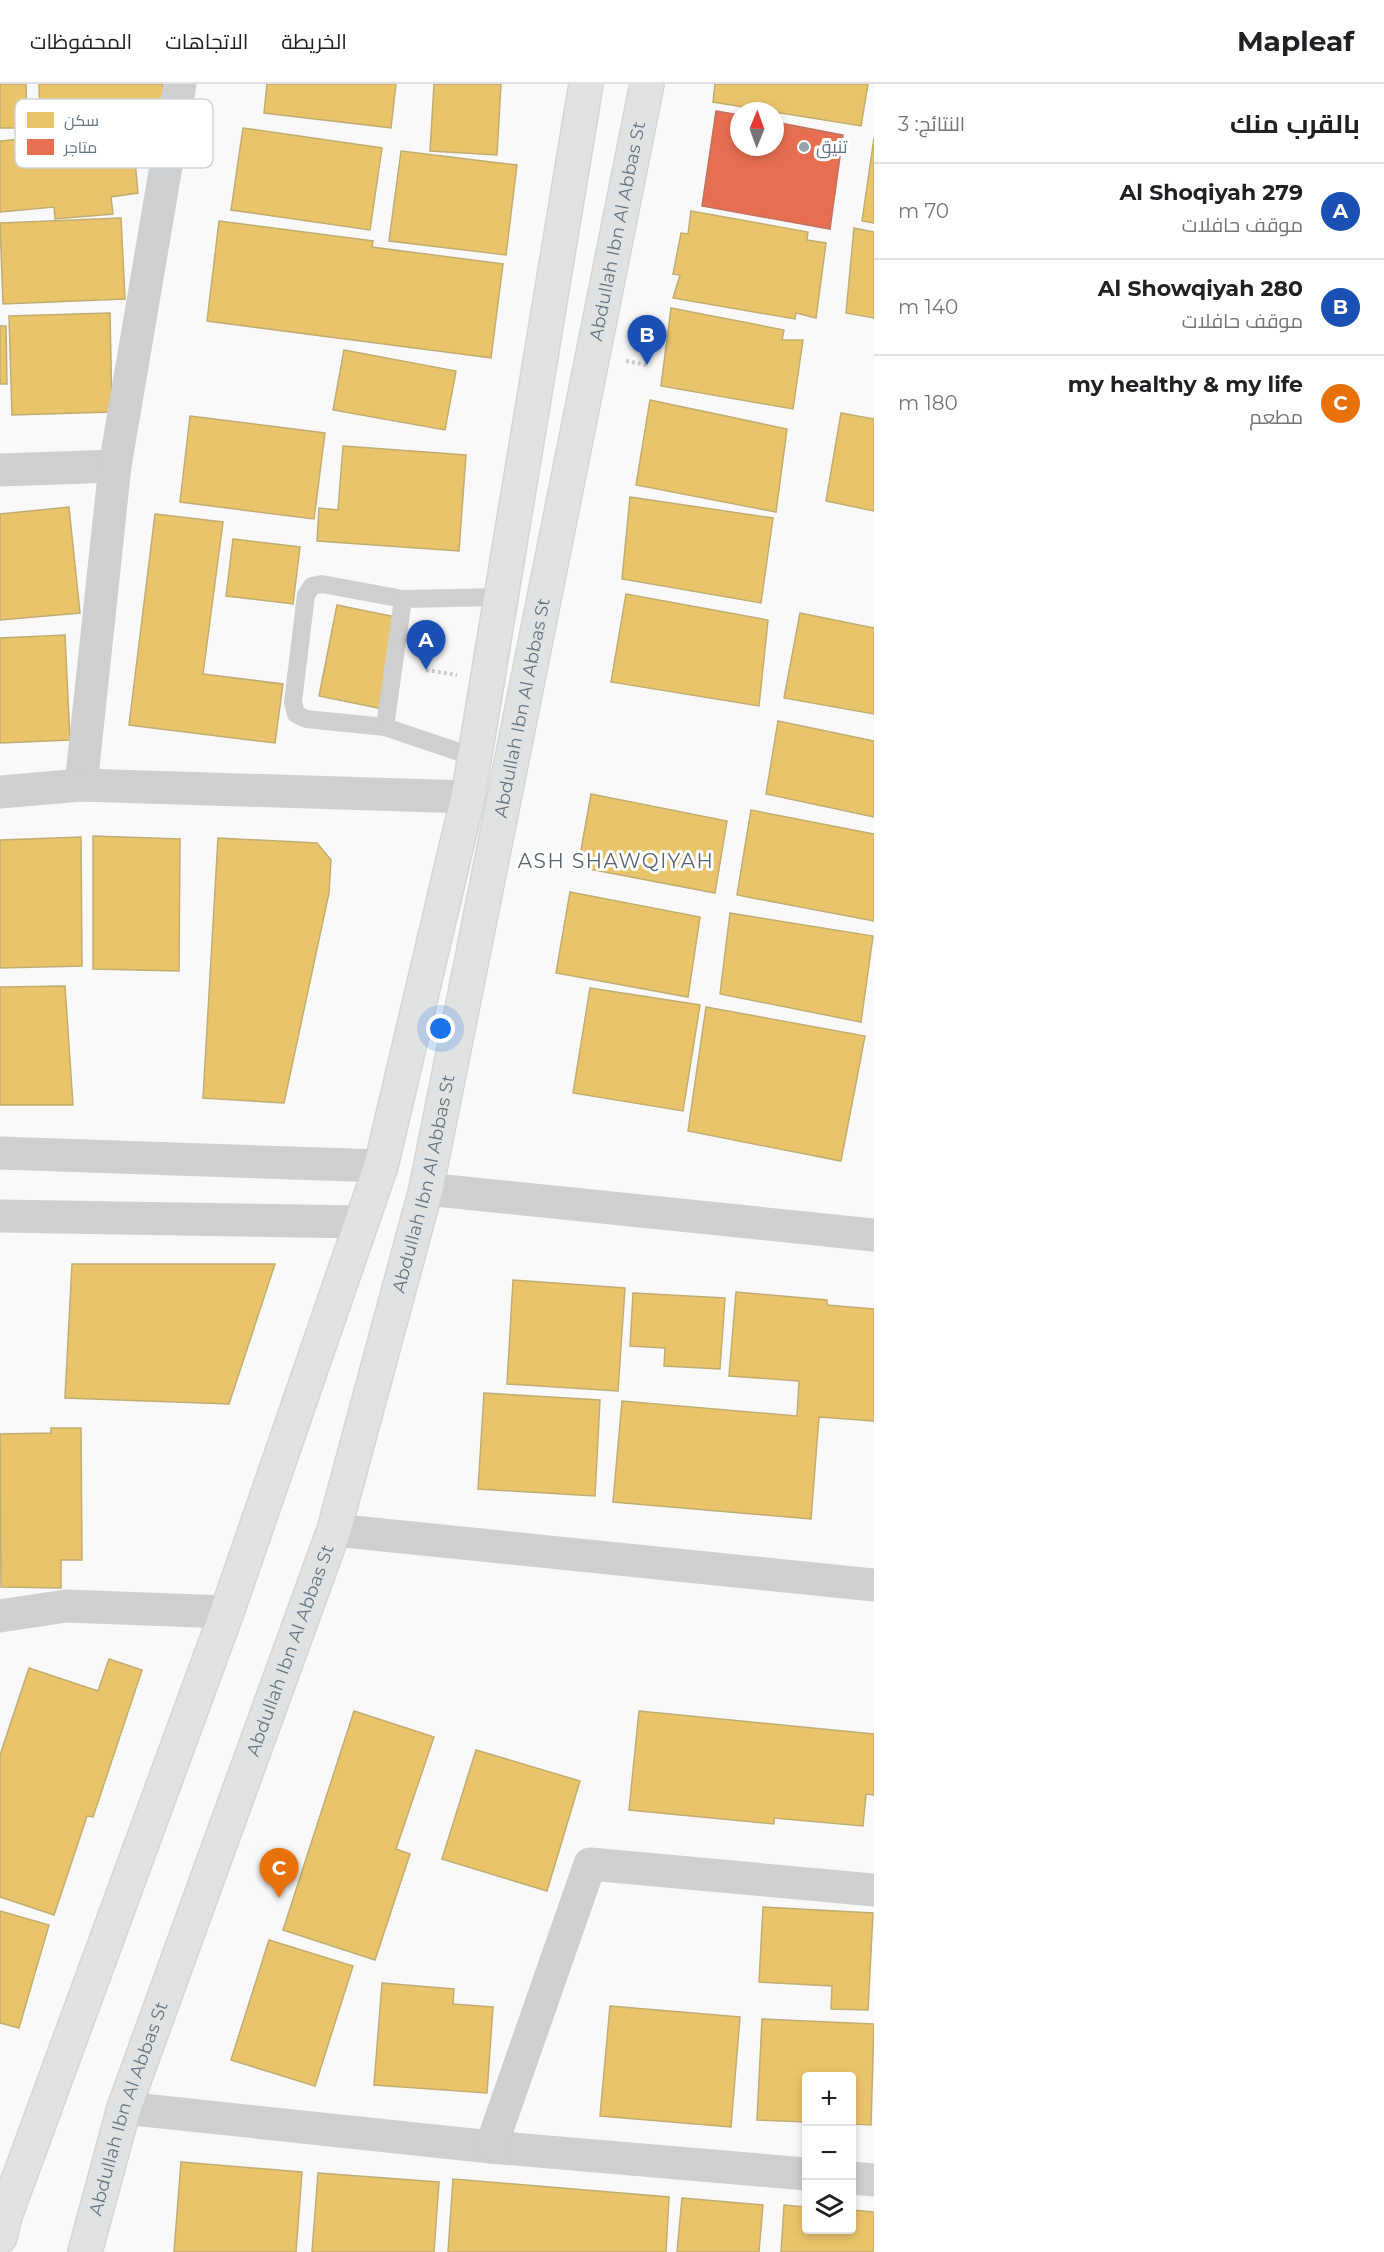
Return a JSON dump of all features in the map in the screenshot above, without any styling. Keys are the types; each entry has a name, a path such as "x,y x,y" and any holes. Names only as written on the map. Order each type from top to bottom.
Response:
{"main road":[{"name":"Abdullah Ibn Al Abbas St","path":"0,2237 5,2216 227,1612 381,1166 468,797 586,84"},
{"name":"Abdullah Ibn Al Abbas St","path":"85,2252 124,2108 334,1530 426,1190 647,84"}],"street":[{"path":"177,99 180,84"},
{"path":"81,785 115,466 166,168"},
{"path":"0,470 115,466"},
{"path":"0,792 81,785 468,797"},
{"path":"0,1153 381,1166"},
{"path":"426,1190 874,1235"},
{"path":"0,1216 362,1222"},
{"path":"334,1530 874,1585"},
{"path":"0,1616 66,1606 227,1612"},
{"path":"491,2147 590,1864 874,1890"},
{"path":"124,2108 491,2147 802,2174"},
{"path":"856,2178 874,2180"}],"lane":[{"path":"474,757 386,727 306,719 296,714 293,702 306,595 312,586 322,584 403,599 501,597"},
{"path":"386,727 403,599"}],"building: سكن":[{"path":"0,84 26,84 26,99 15,99 15,128 0,128"},
{"path":"39,84 163,84 163,99 39,99"},
{"path":"267,84 396,84 391,128 264,113"},
{"path":"434,84 501,84 497,155 430,151"},
{"path":"715,84 868,84 861,126 784,114 784,102 730,102 730,105 713,102"},
{"path":"243,128 382,148 370,230 231,210"},
{"path":"874,138 874,223 862,221"},
{"path":"15,140 15,168 136,168 138,193 111,197 113,214 55,219 54,207 0,212 0,141"},
{"path":"401,151 517,165 506,255 389,241"},
{"path":"691,211 808,232 807,240 826,243 816,318 796,313 795,319 673,298 680,275 673,274 681,233 688,234"},
{"path":"121,218 125,299 3,304 0,223"},
{"path":"219,221 373,241 372,247 503,264 491,358 207,321"},
{"path":"854,228 874,232 874,318 846,313"},
{"path":"671,308 784,330 782,340 803,340 793,409 661,386"},
{"path":"110,313 112,412 12,415 9,316"},
{"path":"0,326 6,326 7,384 0,384"},
{"path":"344,350 456,371 445,430 333,410"},
{"path":"650,400 787,429 776,512 636,485"},
{"path":"841,413 874,419 874,511 826,501"},
{"path":"190,416 325,433 314,519 180,502"},
{"path":"343,446 466,455 459,551 317,541 319,508 338,510"},
{"path":"630,497 773,518 761,603 622,579"},
{"path":"69,507 80,613 0,620 0,514"},
{"path":"155,514 223,522 203,674 283,684 275,743 129,725"},
{"path":"233,539 300,547 293,604 226,596"},
{"path":"626,594 768,620 759,706 611,682"},
{"path":"337,605 401,618 383,709 319,696"},
{"path":"800,613 874,628 874,714 784,698"},
{"path":"65,635 70,740 0,743 0,638"},
{"path":"778,721 874,741 874,817 766,794"},
{"path":"591,794 727,821 715,893 578,867"},
{"path":"751,810 874,834 874,921 737,895"},
{"path":"93,836 180,839 179,971 93,969"},
{"path":"81,837 82,966 0,968 0,840"},
{"path":"218,838 317,843 331,860 329,893 284,1103 203,1098"},
{"path":"570,892 700,917 688,997 556,973"},
{"path":"730,913 873,936 861,1022 720,994"},
{"path":"65,986 73,1105 0,1105 0,987"},
{"path":"590,988 700,1005 683,1111 573,1093"},
{"path":"706,1007 865,1036 841,1161 688,1131"},
{"path":"72,1264 275,1264 229,1404 65,1398"},
{"path":"513,1280 625,1288 618,1391 507,1384"},
{"path":"736,1292 827,1300 827,1305 874,1309 874,1421 819,1417 811,1519 613,1502 622,1401 797,1416 799,1381 729,1376"},
{"path":"633,1293 725,1298 720,1369 664,1366 665,1348 630,1346"},
{"path":"484,1393 600,1400 595,1496 478,1489"},
{"path":"51,1428 81,1428 82,1560 61,1560 61,1588 1,1587 0,1434 51,1433"},
{"path":"109,1659 142,1670 93,1817 87,1816 54,1915 0,1897 0,1755 29,1668 98,1691"},
{"path":"354,1711 434,1737 396,1849 410,1854 375,1960 283,1930"},
{"path":"639,1711 874,1734 874,1795 866,1794 863,1826 774,1818 774,1824 629,1810"},
{"path":"476,1750 580,1781 547,1891 442,1859"},
{"path":"763,1907 873,1913 868,2010 831,2009 832,1986 759,1982"},
{"path":"0,1911 49,1925 19,2028 0,2023"},
{"path":"269,1940 353,1966 315,2086 231,2060"},
{"path":"382,1983 454,1989 453,2004 493,2007 487,2093 374,2085"},
{"path":"610,2006 740,2017 731,2127 600,2116"},
{"path":"762,2019 874,2024 871,2125 856,2124 856,2072 802,2072 802,2122 757,2120"},
{"path":"181,2162 302,2172 296,2252 174,2252"},
{"path":"318,2173 439,2182 434,2252 312,2252"},
{"path":"453,2179 669,2197 666,2252 448,2252"},
{"path":"682,2198 763,2205 759,2252 677,2252"},
{"path":"784,2205 802,2207 802,2234 856,2234 856,2210 874,2212 874,2252 781,2252"}],"building: متاجر":[{"path":"716,111 730,113 730,156 784,156 784,124 843,135 830,229 702,206"}],"place":[{"name":"تنيق","path":"804,147"},
{"name":"Al Showqiyah 280","path":"647,365"},
{"name":"Al Shoqiyah 279","path":"426,670"},
{"name":"my healthy & my life","path":"279,1898"}],"district":[{"name":"ASH SHAWQIYAH","path":"616,861"}]}
